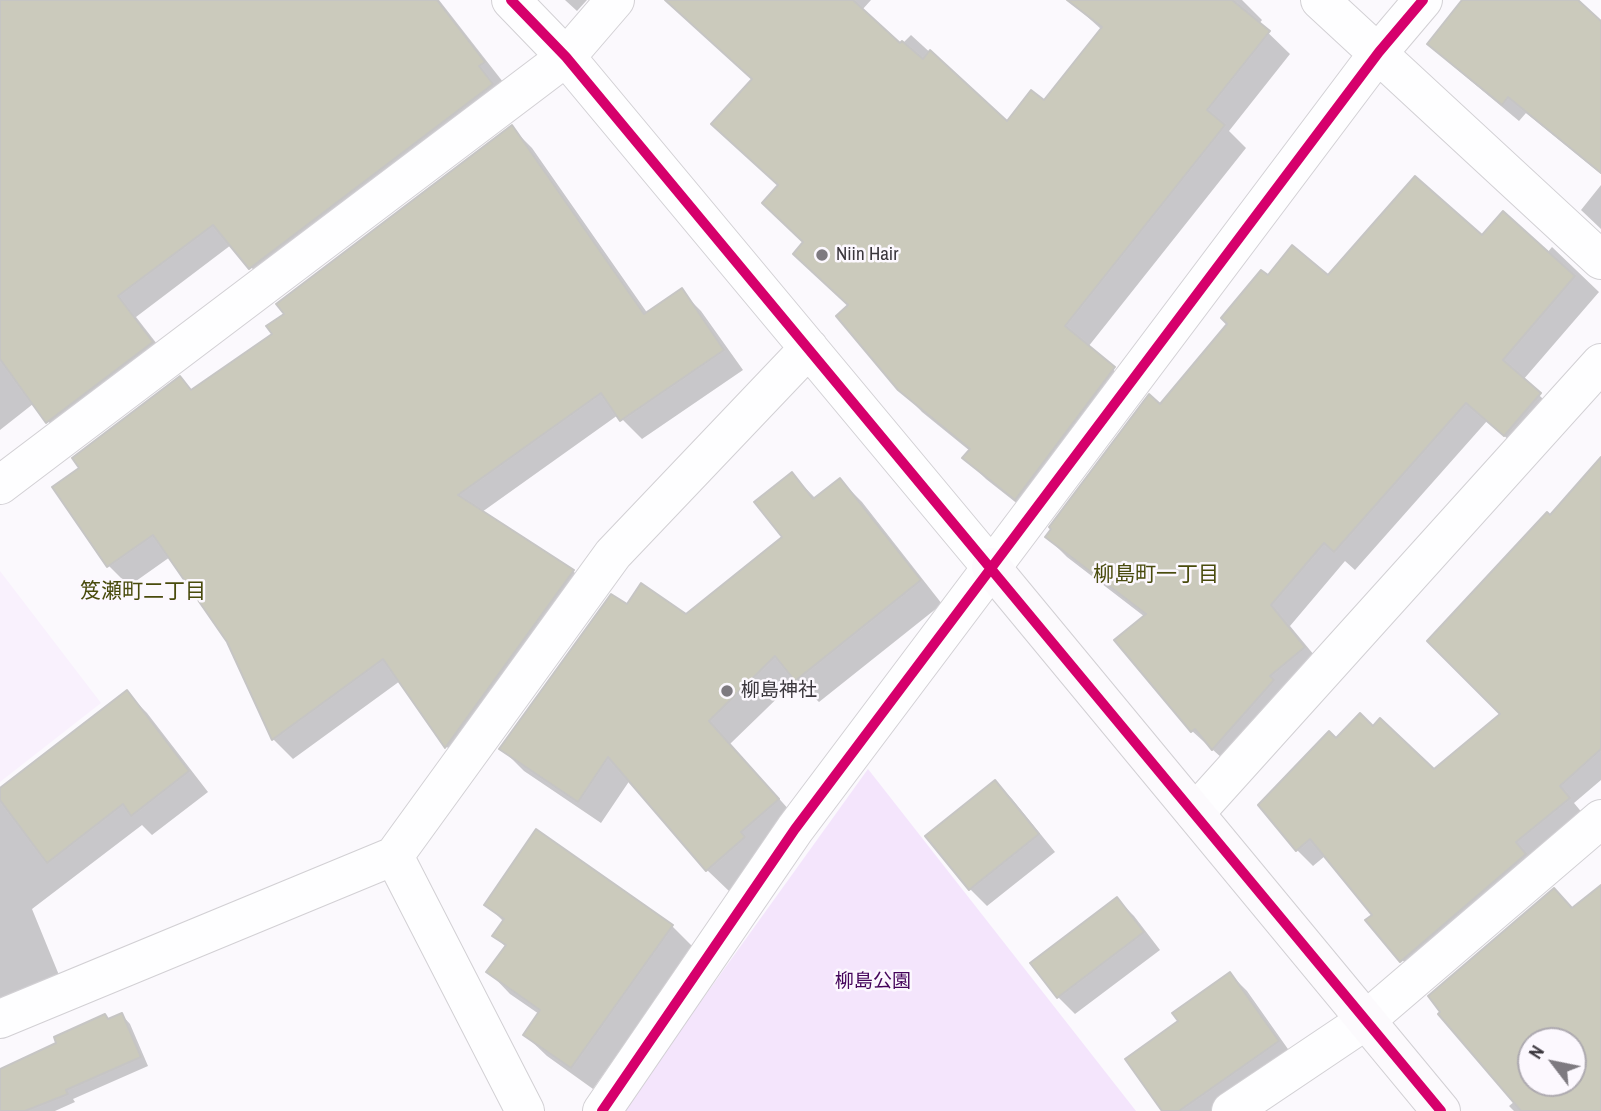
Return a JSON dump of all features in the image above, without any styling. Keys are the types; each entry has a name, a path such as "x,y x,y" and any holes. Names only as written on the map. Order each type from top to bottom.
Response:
{"street":[{"path":"511,0 566,57 1441,1111"},
{"path":"0,485 566,57 615,0"},
{"path":"1320,0 1601,260"},
{"path":"602,1111 795,829 1379,52 1423,0"},
{"path":"0,1019 394,856 613,554 809,348"},
{"path":"1195,814 1601,363"},
{"path":"1231,1111 1365,1021 1601,819"},
{"path":"394,856 525,1111"}],"shaded area":[{"path":"0,571 101,703 0,782"}],"green space":[{"name":"柳島公園","path":"868,769 1136,1111 622,1111"}],"building":[{"path":"0,0 437,0 485,62 479,66 493,84 249,269 213,225 118,296 153,342 46,423 0,359"},
{"path":"665,0 853,0 900,43 902,41 923,59 930,50 1007,121 1031,90 1044,100 1102,27 1067,0 1232,0 1270,31 1207,110 1225,125 1065,326 1115,367 1015,500 962,458 970,449 898,390 836,316 848,305 793,254 803,242 762,203 778,185 711,124 752,79"},
{"path":"1462,0 1578,0 1601,21 1601,173 1508,97 1502,105 1427,44"},
{"path":"512,125 644,314 682,288 724,350 620,421 601,393 458,495 574,570 445,748 383,659 272,740 227,642 153,535 107,567 52,487 79,468 72,458 180,376 191,390 272,334 266,326 284,314 276,304"},
{"path":"1415,176 1482,235 1503,211 1575,276 1503,360 1541,393 1504,436 1466,403 1334,552 1324,543 1271,605 1305,647 1270,676 1274,680 1212,750 1195,729 1191,732 1114,640 1146,614 1045,537 1051,529 1049,527 1149,394 1160,404 1227,324 1221,318 1261,270 1268,275 1292,245 1328,275"},
{"path":"1601,457 1601,749 1560,786 1570,798 1516,842 1526,854 1400,962 1365,920 1372,915 1310,839 1296,851 1258,805 1329,731 1336,738 1360,713 1373,726 1380,718 1434,769 1500,714 1427,641 1547,512 1550,515"},
{"path":"792,472 813,499 840,478 921,580 795,681 775,656 709,721 779,799 741,832 745,837 706,871 608,757 578,802 499,749 611,594 627,604 641,583 686,614 782,537 754,502"},
{"path":"127,690 189,771 131,816 123,804 47,863 0,800 0,788"},
{"path":"995,780 1039,834 969,890 925,836"},
{"path":"536,829 673,925 571,1068 523,1035 540,1010 486,972 506,945 492,936 504,919 484,905"},
{"path":"1601,885 1601,1111 1521,1111 1438,1014 1440,1012 1428,996 1554,888 1572,908"},
{"path":"1117,897 1144,932 1057,998 1030,963"},
{"path":"1230,972 1279,1041 1179,1111 1162,1111 1125,1059 1178,1021 1172,1013"},
{"path":"122,1013 141,1057 66,1090 68,1094 25,1111 0,1111 0,1069 56,1043 54,1037 105,1014 108,1019"}],"cycle path":[{"path":"511,0 566,57 1441,1111"},
{"path":"602,1111 795,829 1379,52 1423,0"}],"place":[{"name":"Niin Hair","path":"822,255"},
{"name":"柳島神社","path":"727,691"}],"district":[{"name":"柳島町一丁目","path":"1156,575"},
{"name":"笈瀬町二丁目","path":"143,592"}]}
